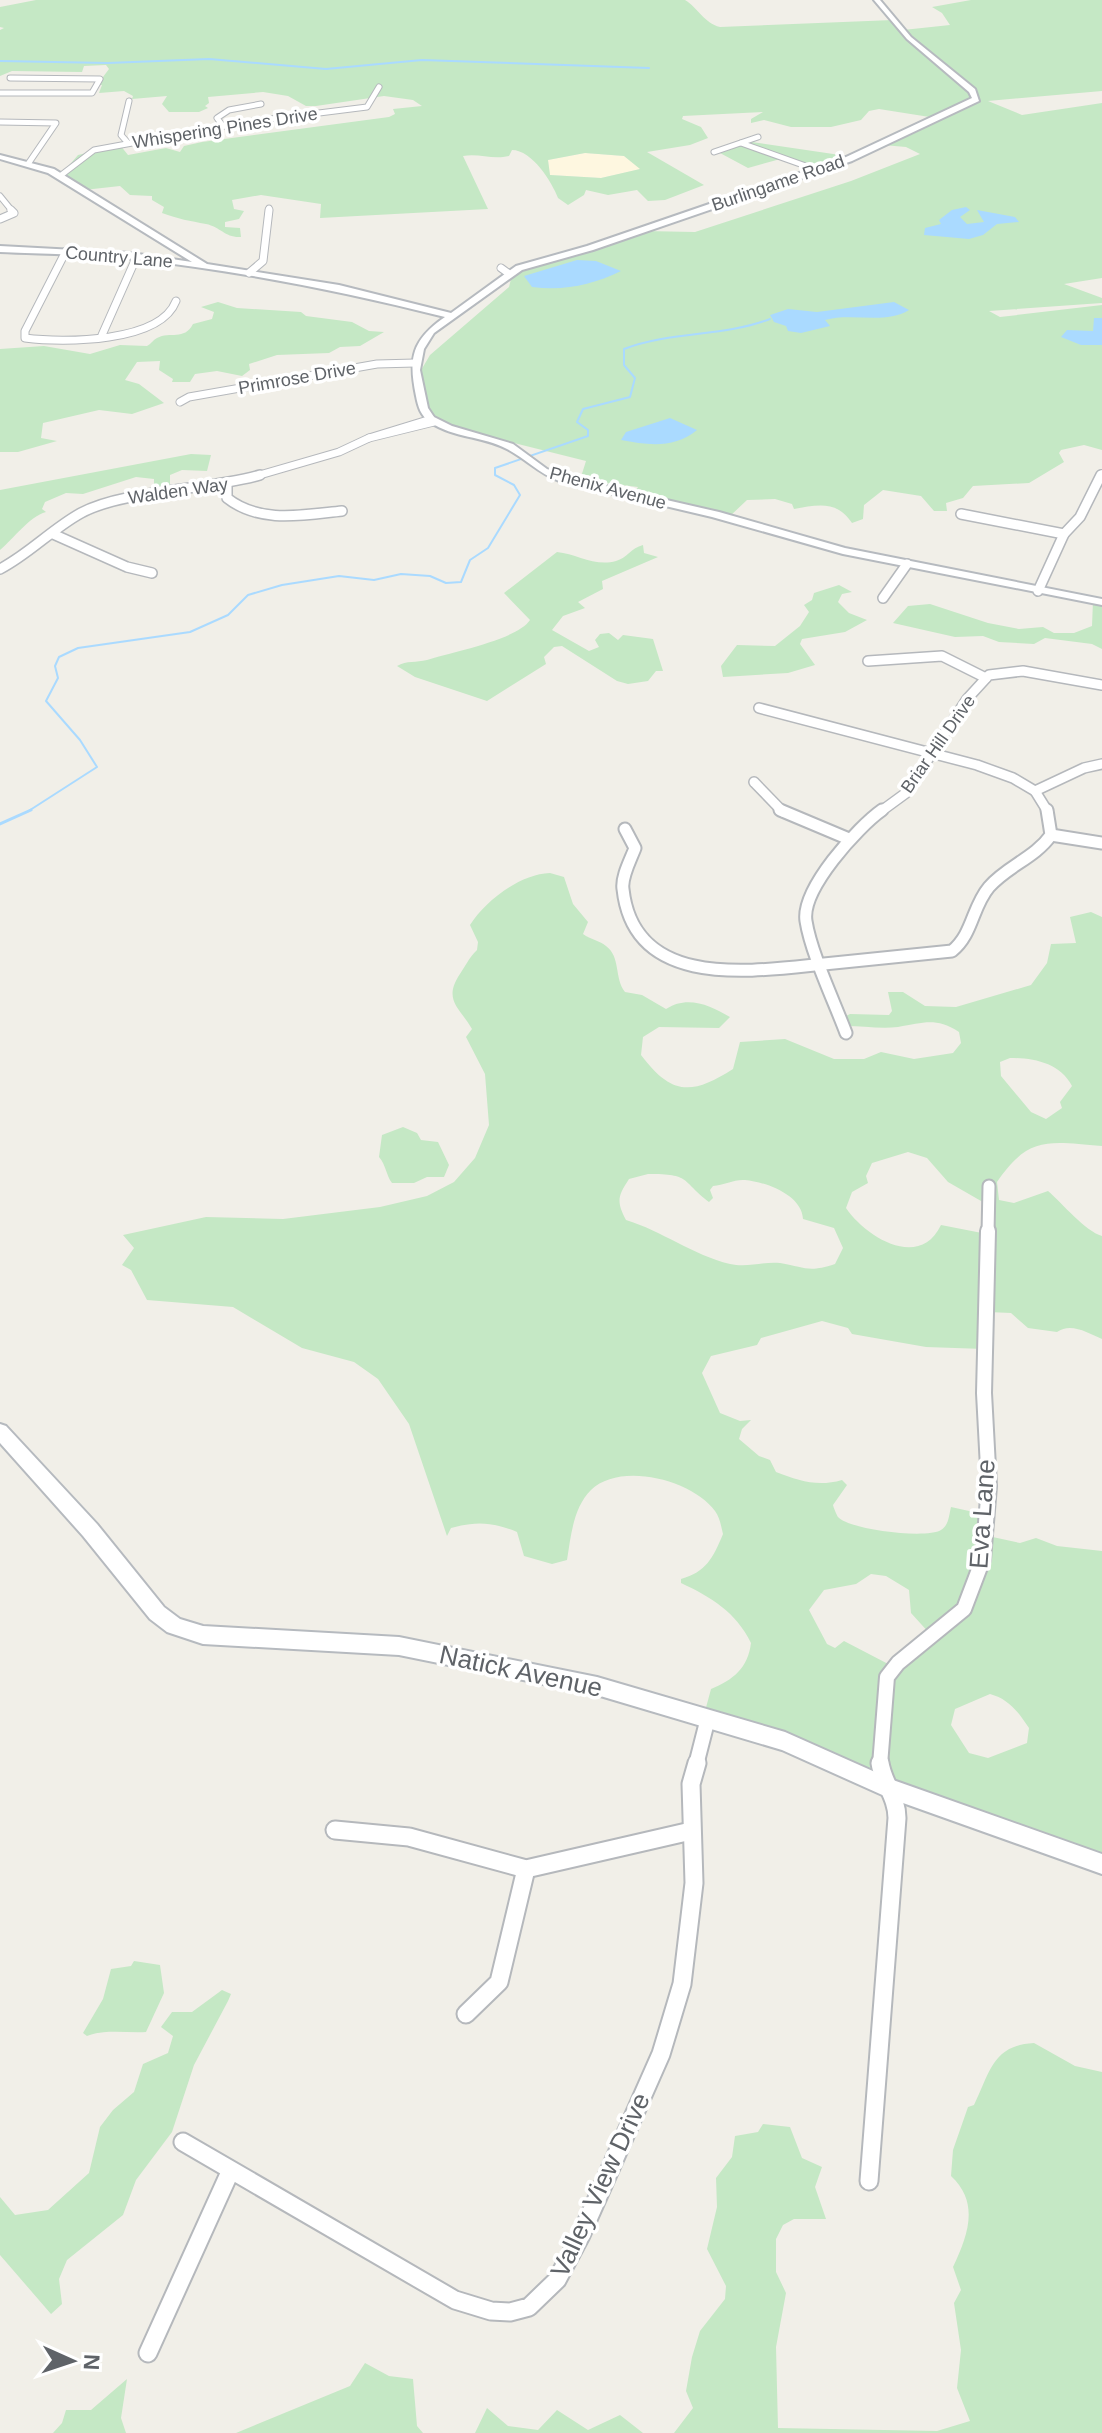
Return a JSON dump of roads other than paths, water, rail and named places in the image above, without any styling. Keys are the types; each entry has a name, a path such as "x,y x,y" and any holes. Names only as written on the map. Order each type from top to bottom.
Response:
{"street":[{"name":"Burlingame Road","path":"449,315 505,271 867,152 976,98 909,38 877,0"},
{"path":"0,93 92,93 100,79 10,78"},
{"path":"14,93 24,79"},
{"name":"Whispering Pines Drive","path":"57,174 69,170 82,153 128,143 223,126 367,107 379,87"},
{"path":"128,143 121,135 129,101"},
{"path":"223,126 217,118 222,112 261,104"},
{"path":"0,122 56,123 28,164"},
{"path":"714,152 758,137"},
{"path":"741,143 817,170"},
{"path":"0,164 5,158 57,174 205,266 339,288 449,315"},
{"path":"0,196 14,213 0,219"},
{"path":"249,273 263,261 269,208"},
{"name":"Country Lane","path":"0,249 137,256 205,266"},
{"path":"66,251 24,336 46,340 102,335 159,322 170,315 176,301"},
{"path":"102,335 137,256"},
{"path":"432,420 423,408 415,363 422,343 449,315"},
{"name":"Primrose Drive","path":"180,402 189,397 377,364 415,363"},
{"name":"Walden Way","path":"0,569 25,556 81,513 122,498 227,485 432,420"},
{"name":"Phenix Avenue","path":"432,420 505,445 563,479 715,514 843,551 1102,602"},
{"path":"1038,591 1064,534 1080,517 1102,474"},
{"path":"227,485 227,498 232,504 258,513 294,515 342,511"},
{"path":"1087,502 1102,504"},
{"path":"961,514 1064,534"},
{"path":"53,534 127,567 152,573"},
{"path":"883,598 907,564"},
{"path":"868,661 942,656 986,678"},
{"name":"Briar Hill Drive","path":"846,1033 807,932 806,913 821,880 849,839 868,820 902,797 930,752 986,678 1003,671 1023,671 1102,685"},
{"path":"625,829 635,848 622,887 638,929 657,951 679,962 718,971 820,966 952,951 966,938 976,907 991,884 1035,853 1051,835 1050,814 1035,791 1004,774 759,708"},
{"path":"1035,791 1062,782 1086,765 1102,764"},
{"path":"754,782 781,811 849,839"},
{"path":"1051,835 1102,843"},
{"name":"Eva Lane","path":"869,2181 897,1818 897,1803 882,1777 880,1763 883,1695 887,1677 898,1663 964,1609 983,1559 989,1486 984,1393 989,1186"},
{"name":"Natick Avenue","path":"0,1431 90,1530 157,1613 174,1626 203,1635 399,1646 597,1686 785,1741 889,1788 1102,1864"},
{"name":"Valley View Drive","path":"183,2142 455,2300 491,2311 510,2312 529,2307 557,2280 569,2260 661,2054 682,1984 693,1902 691,1784 708,1718"},
{"path":"335,1830 409,1837 526,1869 691,1831"},
{"path":"466,2014 499,1982 526,1869"},
{"path":"148,2353 230,2172"}],"water":[{"path":"966,207 970,210 960,217 967,224 984,222 977,210 1015,217 1019,222 997,224 983,235 969,239 924,235 925,228 941,224 939,220 952,210"},
{"path":"577,260 596,261 621,271 589,283 556,288 532,287 524,276"},
{"path":"894,302 909,310 889,317 825,320 830,326 801,333 788,331 786,326 774,322 770,315 788,309 817,312"},
{"path":"1094,318 1102,318 1102,345 1081,345 1061,337 1067,330 1093,331"},
{"path":"670,418 697,430 670,443 621,440 626,432"}],"waterway":[{"path":"0,61 108,63 209,59 326,69 422,60 649,68"},
{"path":"28,811 97,767 80,740 46,701 58,678 55,666 59,657 78,648 190,632 228,615 248,595 282,585 339,576 374,580 401,574 430,576 446,583 461,582 470,560 488,548 520,495 514,485 495,475 495,468 588,436 588,430 577,422 583,409 630,397 635,378 624,365 624,349 660,339 734,329 770,319"},
{"path":"0,824 28,811"}]}
